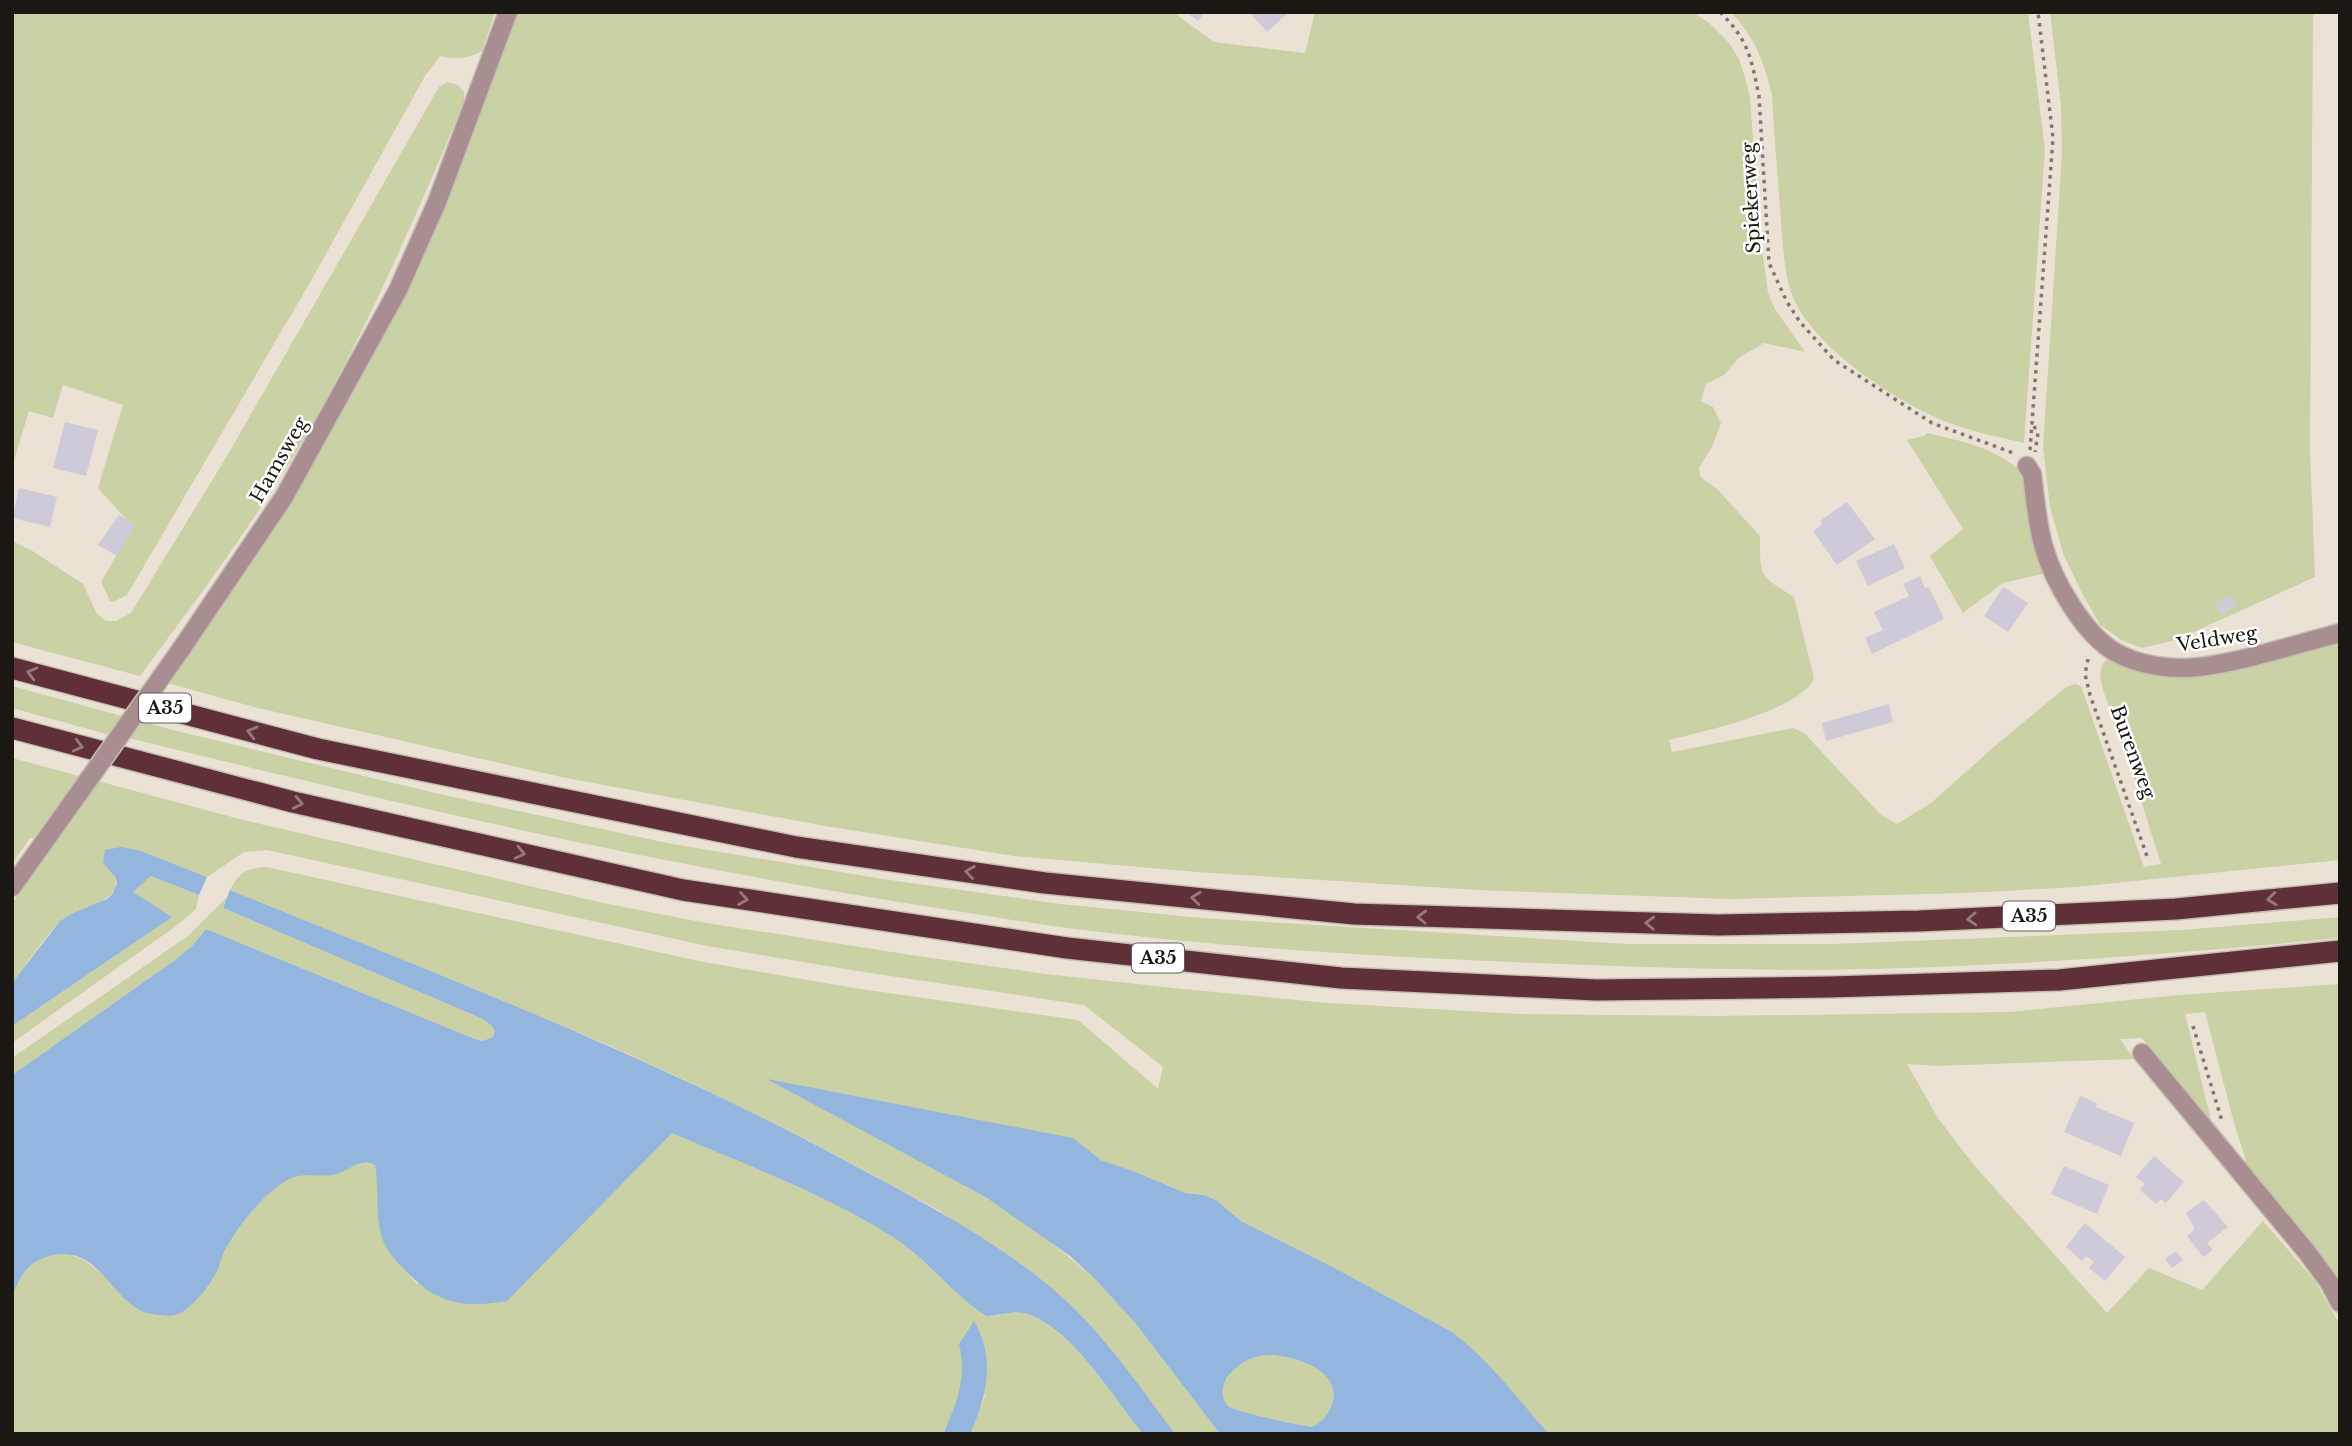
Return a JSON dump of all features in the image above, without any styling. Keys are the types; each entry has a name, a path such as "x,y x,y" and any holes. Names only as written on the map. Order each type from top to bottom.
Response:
{"highway":[{"name":"A35","path":"12,668 318,749 796,847 1045,883 1354,915 1718,925 1919,921 2176,909 2340,893"},
{"name":"A35","path":"12,728 293,802 683,890 1067,948 1341,978 1596,990 1830,987 2059,980 2335,952"}],"street":[{"name":"Hamsweg","path":"12,887 182,649 284,497 398,290 437,202 508,12"},
{"name":"Veldweg","path":"2028,464 2044,548 2062,590 2072,607 2104,644 2116,653 2168,667 2198,667 2340,633"},
{"path":"2142,1053 2306,1251 2329,1282 2340,1303"}],"path":[{"name":"Spiekerweg","path":"1720,12 1737,29 1748,49 1759,96 1769,263 1787,302 1835,360 1875,387 1932,423 2012,452 2028,464"},
{"path":"2028,464 2053,138 2038,12"},
{"name":"Burenweg","path":"2088,659 2085,674 2090,695 2148,859"},
{"path":"2193,1026 2225,1130"}],"green space":[{"path":"12,12 495,12 482,51 462,58 440,56 425,76 312,279 127,595 113,602 101,582 133,527 98,488 123,405 63,385 53,418 29,411 12,467"},
{"path":"519,12 1173,12 1214,42 1305,53 1315,12 1692,12 1708,22 1729,43 1744,74 1750,97 1760,234 1768,293 1775,309 1805,352 1764,343 1740,357 1724,375 1706,384 1701,401 1713,407 1721,423 1713,445 1699,468 1700,476 1718,490 1760,536 1760,560 1764,574 1794,597 1814,678 1805,690 1771,710 1726,726 1669,740 1672,752 1793,728 1804,733 1881,815 1897,824 1931,803 2066,687 2075,684 2081,686 2144,867 2161,864 2104,693 2100,677 2102,665 2109,657 2149,674 2179,675 2340,644 2340,860 2076,887 1966,893 1731,899 1478,890 1197,872 1014,856 825,826 561,777 258,708 167,683 293,492 362,373 426,240"},
{"path":"1730,12 2028,12 2045,150 2024,443 1947,422 1895,396 1830,346 1798,307 1789,286 1784,257 1772,95 1766,72 1752,40"},
{"path":"2050,12 2313,12 2310,449 2315,577 2176,640 2142,648 2123,641 2100,625 2064,556 2050,507 2043,447 2062,154 2061,106"},
{"path":"447,82 458,85 464,92 464,102 410,227 352,350 309,430 270,494 140,676 12,642 12,541 31,550 83,584 97,614 106,621 116,621 131,613 227,456 439,87"},
{"path":"1927,433 1966,442 1988,451 2022,472 2035,543 2047,573 2003,583 1963,613 1930,556 1963,529 1907,440"},
{"path":"12,686 173,730 435,793 667,843 883,879 1061,904 1201,918 1627,944 1834,944 2181,930 2340,917 2340,938 2077,960 1814,970 1662,968 1402,957 1238,946 1129,935 1038,924 829,890 528,832 129,738 128,740 12,708"},
{"path":"12,758 247,821 603,903 701,922 911,955 1046,974 1183,989 1328,1003 1520,1014 1715,1016 2010,1012 2179,995 2340,984 2340,1289 2247,1164 2205,1012 2185,1014 2214,1132 2142,1038 2120,1039 2134,1059 1937,1066 1907,1064 1938,1118 1973,1164 2107,1313 2149,1268 2202,1290 2263,1221 2315,1281 2340,1325 2340,1434 1549,1434 1493,1370 1452,1332 1241,1221 1216,1200 1204,1195 1185,1193 1101,1160 1072,1138 966,1187 1038,1231 1096,1280 1136,1324 1220,1434 1175,1434 1125,1367 1080,1314 1052,1289 938,1210 800,1136 606,1044 230,890 244,872 266,867 704,962 854,988 1078,1020 1158,1089 1163,1067 1084,1005 707,946 267,850 244,852 207,877 141,851 103,863 115,879 114,890 105,899 57,924 12,983 12,903 56,842 30,838 12,864"},
{"path":"151,876 199,895 196,909 12,1043 12,1026 171,917 133,892"},
{"path":"227,897 223,908 483,1019 495,1031 493,1038 483,1041 475,1039 206,929 192,946 175,960 12,1075 12,1058 188,936"},
{"path":"672,1132 786,1181 869,1223 908,1248 986,1316 1024,1313 1041,1320 1057,1331 1090,1364 1143,1434 970,1434 985,1396 959,1344 962,1380 943,1434 12,1434 12,1294 27,1268 38,1260 54,1254 70,1254 84,1260 101,1273 217,1270 226,1248 240,1226 277,1187 297,1176 335,1174 359,1164 369,1163 375,1165 379,1184 379,1223 402,1267 417,1284"},
{"path":"1264,1355 1301,1361 1324,1374 1331,1383 1334,1394 1331,1407 1321,1421 1312,1427 1254,1415 1228,1406 1223,1391 1228,1376 1245,1362"}],"water":[{"path":"121,847 141,851 207,877 199,895 151,876 133,892 172,917 12,1026 12,983 60,921 107,899 113,893 117,883 103,863 105,850"},
{"path":"230,890 542,1017 695,1085 771,1122 926,1205 1005,1253 1054,1290 1088,1322 1175,1434 1143,1434 1090,1364 1058,1331 1041,1320 1024,1313 986,1316 908,1248 869,1223 786,1182 672,1133 507,1301 461,1303 437,1295 413,1278 384,1242 378,1217 375,1165 364,1162 338,1174 294,1177 275,1189 256,1206 240,1226 204,1292 179,1314 167,1316 144,1312 124,1298 88,1262 77,1256 64,1254 45,1257 33,1264 24,1272 12,1294 12,1075 175,960 192,946 206,929 475,1039 483,1041 493,1037 495,1031 483,1019 223,908"},
{"path":"767,1079 1073,1138 1101,1160 1185,1193 1204,1195 1216,1200 1241,1221 1452,1332 1491,1367 1549,1434 1220,1434 1136,1324 1096,1280 1070,1256 987,1198","holes":["1276,1355 1314,1367 1331,1383 1334,1394 1331,1407 1323,1419 1312,1427 1242,1412 1225,1403 1223,1387 1232,1371 1254,1358"]},
{"path":"974,1321 985,1349 985,1392 970,1434 943,1434 953,1412 961,1379 959,1344"}],"building":[{"path":"1186,12 1205,12 1198,21"},
{"path":"1249,12 1285,12 1287,14 1267,32"},
{"path":"65,422 98,430 86,476 53,468"},
{"path":"19,488 57,497 50,527 12,518"},
{"path":"1847,502 1875,539 1837,565 1813,531 1822,524 1820,521"},
{"path":"119,515 135,525 117,556 98,545"},
{"path":"1894,544 1905,568 1868,586 1856,561"},
{"path":"1920,576 1925,588 1929,587 1944,619 1872,654 1865,638 1883,630 1874,612 1909,596 1903,584"},
{"path":"2003,587 2028,603 2008,632 1984,616"},
{"path":"2230,595 2236,605 2221,615 2215,605"},
{"path":"1889,704 1893,722 1826,741 1822,723"},
{"path":"2080,1096 2097,1103 2096,1107 2134,1123 2121,1156 2064,1132"},
{"path":"2154,1156 2184,1182 2166,1203 2161,1199 2156,1204 2140,1190 2145,1184 2136,1177"},
{"path":"2064,1166 2109,1185 2097,1214 2051,1194"},
{"path":"2204,1200 2228,1227 2207,1243 2213,1250 2203,1257 2187,1236 2195,1229 2186,1213"},
{"path":"2085,1223 2125,1257 2105,1281 2089,1268 2094,1262 2086,1256 2082,1261 2066,1247"},
{"path":"2176,1251 2183,1260 2172,1268 2165,1259"}]}
